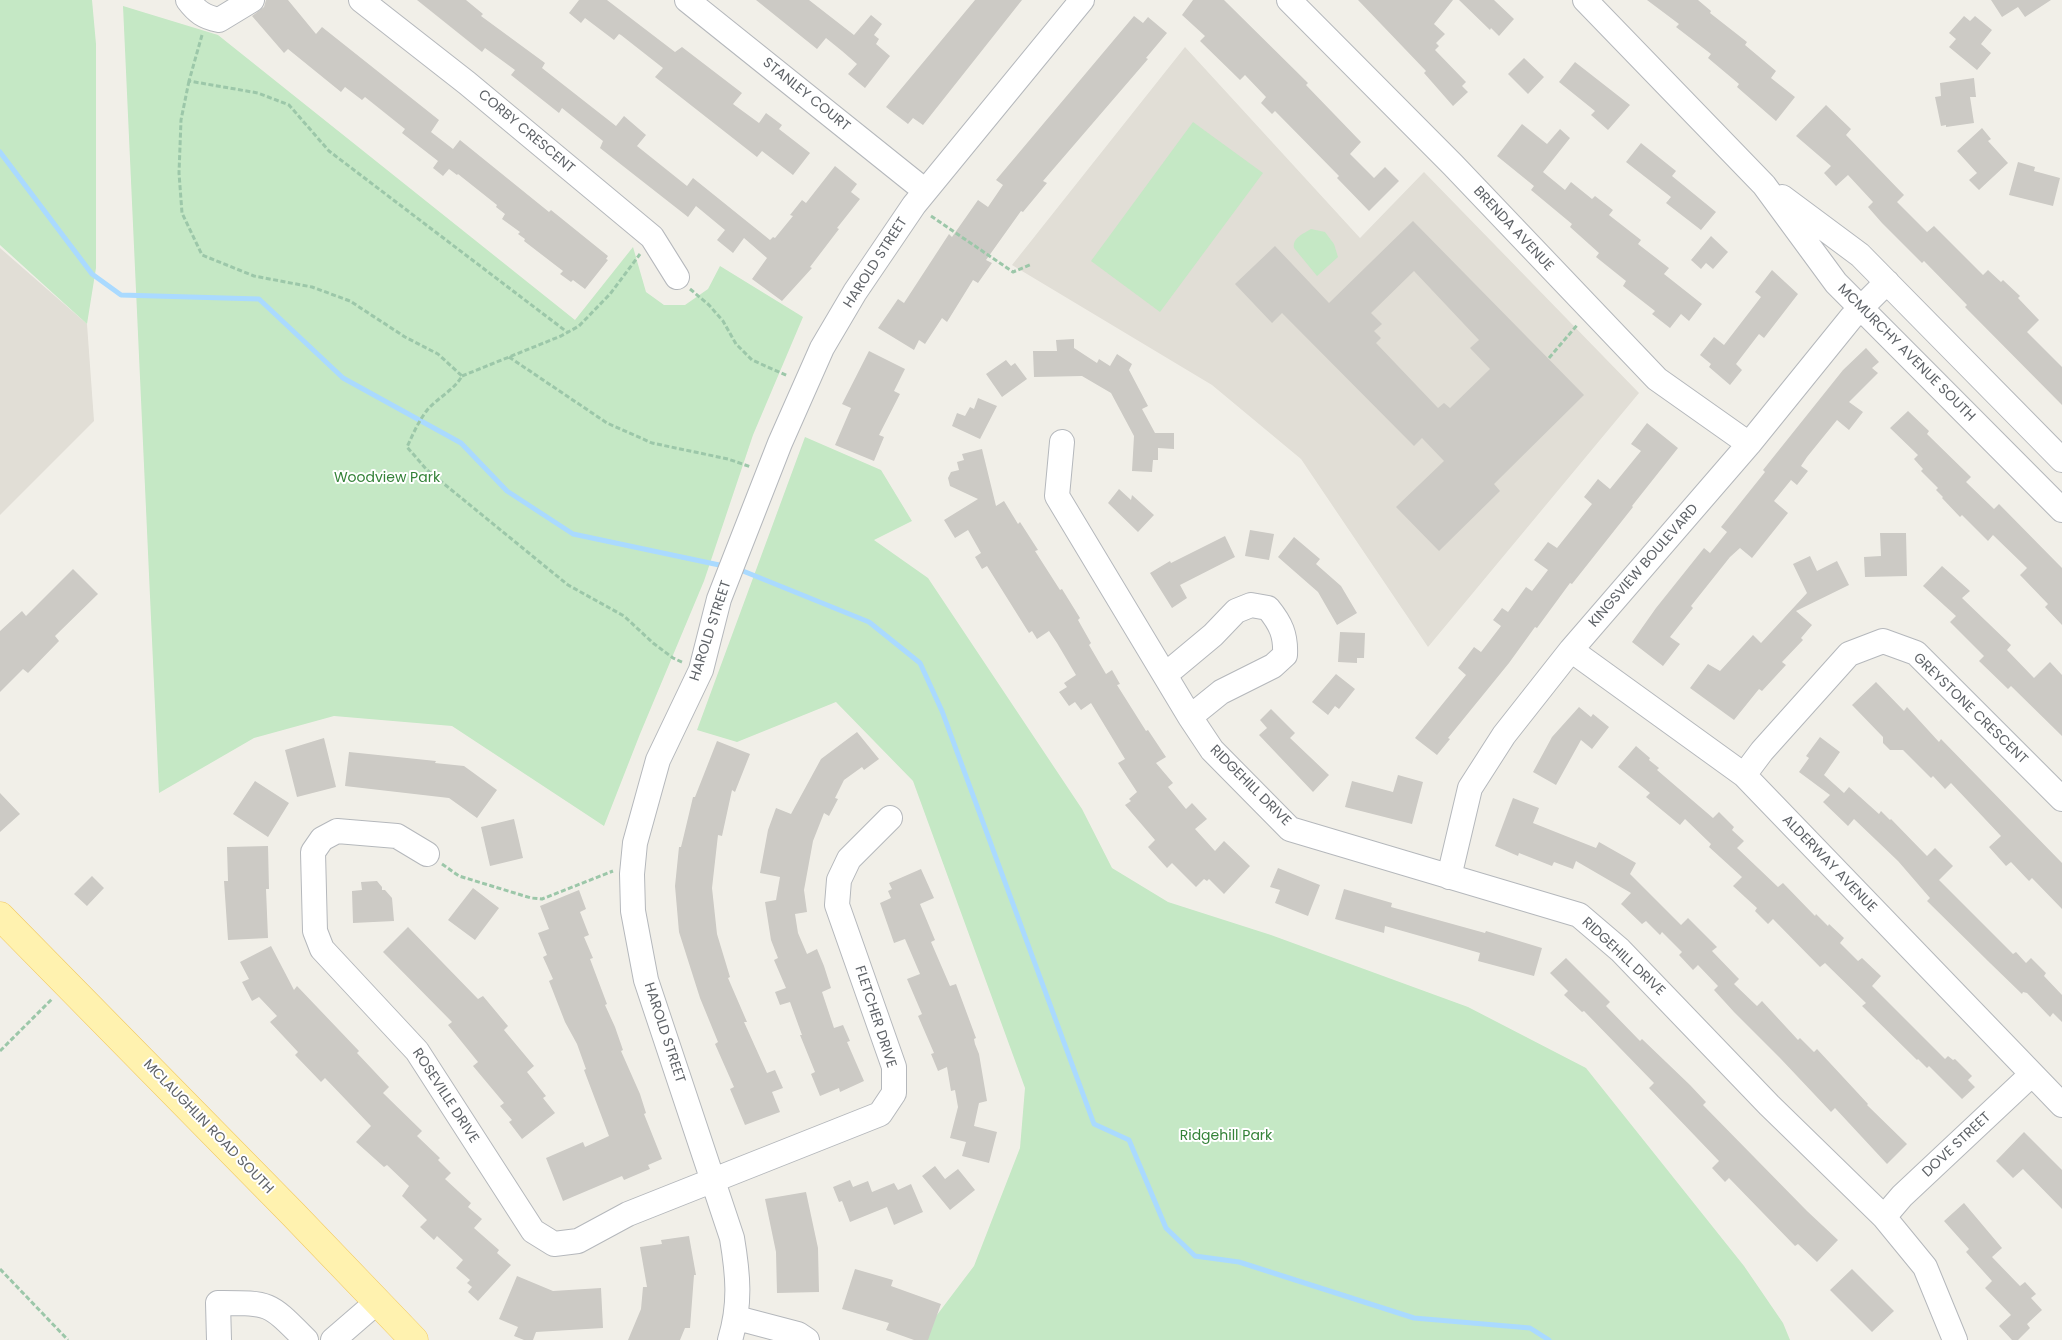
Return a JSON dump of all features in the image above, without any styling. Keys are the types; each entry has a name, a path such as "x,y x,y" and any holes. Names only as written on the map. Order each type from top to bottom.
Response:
{"main road":[{"name":"MCLAUGHLIN ROAD SOUTH","path":"0,916 414,1340"}],"street":[{"path":"188,0 200,14 219,20 252,0"},
{"name":"CORBY CRESCENT","path":"361,0 467,83 652,238 677,277"},
{"name":"STANLEY COURT","path":"687,0 919,198"},
{"name":"HAROLD STREET","path":"734,1329 738,1274 732,1238 646,980 633,910 635,842 658,760 701,670 719,599 768,472 822,348 855,292 919,198 1082,0"},
{"name":"BRENDA AVENUE","path":"1289,0 1453,165 1657,379 1749,444"},
{"name":"MCMURCHY AVENUE SOUTH","path":"1585,0 1764,185 1831,277 2062,510"},
{"name":"MCMURCHY AVENUE SOUTH","path":"1764,185 1855,250 2062,460"},
{"name":"KINGSVIEW BOULEVARD","path":"1449,877 1470,788 1504,735 1571,650 1749,444 1860,308 1887,282"},
{"name":"RIDGEHILL DRIVE","path":"1062,442 1057,496 1190,717 1212,750 1290,829 1579,915 1620,950 1770,1105 1884,1217 1925,1267 1955,1340"},
{"path":"1165,675 1213,635 1236,611 1251,605 1268,608 1281,623 1286,640 1285,655 1273,666 1222,692 1190,717"},
{"name":"GREYSTONE CRESCENT","path":"1744,775 1762,751 1849,654 1883,641 1916,653 2062,799"},
{"name":"ALDERWAY AVENUE","path":"1571,650 1744,775 2062,1106"},
{"name":"FLETCHER DRIVE","path":"714,1181 880,1114 894,1093 894,1067 837,905 839,880 849,859 890,818"},
{"name":"ROSEVILLE DRIVE","path":"427,854 398,836 337,831 322,839 313,852 315,931 322,949 417,1051 533,1231 554,1244 578,1241 628,1214 714,1181"},
{"name":"DOVE STREET","path":"1884,1217 1902,1196 2031,1075"},
{"path":"333,1340 377,1302"},
{"path":"219,1340 218,1303 255,1303 270,1307 279,1313 306,1340"},
{"path":"734,1329 798,1334 808,1340"}],"path":[{"path":"219,20 203,31 189,81 181,120 179,173 182,213 202,256 254,276 312,288 350,300 405,337 438,354 462,376"},
{"path":"189,81 258,93 289,105 328,151 567,332"},
{"path":"919,198 1013,272 1032,264"},
{"path":"652,238 610,294 579,326 462,376 457,384 429,409 412,434 407,447 427,470 568,585 624,616 653,644 673,658 701,670"},
{"path":"677,277 709,306 722,321 736,344 752,360 807,382"},
{"path":"1549,358 1590,310"},
{"path":"509,357 607,423 652,443 728,459 768,472"},
{"path":"427,854 459,876 542,899 606,872 633,866"},
{"path":"0,1051 67,984"},
{"path":"0,1268 68,1340"}],"shaded area":[{"path":"1185,47 1360,238 1424,172 1639,393 1428,647 1301,459 1212,385 1012,265"},
{"path":"0,248 87,324 94,421 0,515"}],"green space":[{"path":"0,0 92,0 96,44 96,268 87,324 0,245"},
{"name":"Woodview Park","path":"123,6 218,35 575,320 633,247 646,292 664,305 685,305 708,289 720,266 803,317 753,435 704,581 604,826 452,726 334,716 254,738 159,793"},
{"path":"1193,122 1263,173 1160,312 1091,261"},
{"path":"1311,229 1325,232 1334,244 1338,257 1317,276 1294,248 1296,239"},
{"name":"Ridgehill Park","path":"805,437 881,470 912,521 874,540 928,578 1082,809 1112,868 1168,902 1271,935 1468,1007 1586,1068 1744,1266 1783,1323 1790,1340 918,1340 974,1266 1020,1148 1025,1088 913,781 836,702 737,742 697,730"}],"building":[{"path":"266,0 288,0 316,34 322,27 439,120 431,132 453,149 460,140 549,212 551,210 608,256 606,259 608,260 585,289 573,280 571,282 560,274 563,271 524,241 525,239 518,234 520,232 502,219 505,214 496,207 497,205 458,174 449,169 443,176 433,168 438,161 402,133 405,129 365,97 362,100 345,87 341,92 288,49 284,53 252,16 264,7"},
{"path":"417,0 466,0 483,14 481,16 545,63 542,68 616,126 624,116 646,135 637,146 687,186 693,178 770,240 773,237 775,238 793,216 790,215 802,200 806,203 835,166 857,184 851,192 860,199 837,228 839,229 810,267 812,268 782,301 752,279 767,258 744,238 733,253 717,240 725,230 696,206 688,217 600,148 603,141 562,108 559,113 511,75 515,70 485,48 482,52"},
{"path":"579,0 607,0 675,52 682,47 742,93 733,104 759,123 766,113 782,125 779,129 810,153 793,175 762,151 757,157 655,77 663,68 621,35 619,34 614,40 585,18 581,23 569,13"},
{"path":"756,0 809,0 854,35 871,15 882,24 874,35 879,39 876,44 890,56 865,88 848,74 857,64 826,38 817,49"},
{"path":"975,0 1022,0 923,125 913,118 908,124 886,107"},
{"path":"1193,0 1224,0 1308,83 1306,85 1361,142 1350,154 1374,178 1385,167 1399,181 1369,211 1337,178 1339,176 1275,111 1272,114 1261,103 1266,97 1245,75 1240,80 1200,41 1205,36 1182,15"},
{"path":"1358,0 1453,0 1434,24 1445,34 1436,43 1439,46 1435,50 1466,82 1462,86 1468,92 1453,106 1424,73 1426,71"},
{"path":"1459,0 1494,0 1514,19 1499,36 1491,28 1490,30"},
{"path":"1647,0 1698,0 1711,11 1710,13 1747,42 1745,45 1776,71 1771,78 1795,97 1776,121 1737,87 1739,84 1708,58 1711,54 1676,27 1679,24"},
{"path":"1991,0 2051,0 2025,17 2018,7 2002,17"},
{"path":"1134,16 1143,23 1148,17 1167,33 1146,58 1148,59 1043,181 1047,183 1023,212 1021,211 986,260 992,263 978,283 973,280 947,322 942,318 925,344 919,340 914,350 878,328 898,299 904,303 949,234 952,237 978,200 988,207 1003,185 996,180"},
{"path":"1964,16 1970,21 1975,16 1992,30 1981,44 1991,53 1977,70 1949,47 1956,39 1949,33"},
{"path":"1524,58 1544,77 1528,94 1508,74"},
{"path":"1575,62 1630,105 1608,130 1591,115 1595,111 1559,82"},
{"path":"1974,78 1976,97 1970,97 1974,123 1941,126 1935,97 1941,96 1940,83"},
{"path":"1826,105 1851,129 1846,135 1904,195 1897,202 1927,232 1934,226 1983,275 1988,270 2001,282 2003,280 2020,296 2018,298 2039,320 2027,332 2062,367 2062,405 1965,307 1967,305 1924,261 1922,263 1882,223 1868,207 1873,202 1848,175 1836,186 1824,173 1831,166 1796,136"},
{"path":"1522,124 1547,144 1560,129 1570,138 1543,172 1565,190 1571,182 1592,199 1595,196 1613,210 1609,215 1641,240 1638,244 1669,268 1664,274 1702,304 1689,321 1681,314 1670,328 1652,314 1655,311 1623,286 1626,281 1596,257 1599,253 1570,227 1572,224 1531,190 1534,186 1497,156"},
{"path":"1982,128 1991,139 1988,141 2008,163 1979,190 1969,180 1977,173 1957,151"},
{"path":"1641,143 1676,171 1672,176 1716,212 1701,230 1666,203 1671,197 1626,162"},
{"path":"2018,162 2035,167 2034,171 2060,178 2053,206 2009,195"},
{"path":"1413,221 1584,395 1494,484 1500,491 1439,551 1396,507 1444,461 1422,438 1414,446 1282,313 1272,323 1235,284 1275,246 1329,303","holes":["1414,271 1479,340 1470,348 1490,369 1450,408 1444,403 1438,408 1376,343 1381,338 1374,331 1382,324 1371,313"]},
{"path":"1711,236 1728,252 1713,269 1706,263 1701,269 1691,260"},
{"path":"1772,270 1798,294 1764,338 1759,334 1736,364 1742,370 1730,385 1709,367 1711,364 1700,355 1714,337 1724,345 1761,297 1755,292"},
{"path":"1074,339 1074,348 1097,363 1099,359 1110,366 1117,354 1132,364 1129,370 1148,406 1142,409 1155,433 1174,433 1174,449 1158,448 1158,460 1153,460 1152,472 1132,471 1134,436 1111,393 1082,376 1034,377 1033,351 1057,351 1056,340"},
{"path":"1866,348 1879,362 1872,368 1878,373 1849,402 1863,412 1849,430 1837,420 1807,457 1801,466 1808,471 1797,485 1791,480 1774,501 1788,513 1752,558 1740,548 1730,557 1691,606 1693,608 1670,637 1680,644 1663,666 1632,642 1656,608 1704,548 1710,553 1727,532 1721,527 1765,472 1763,470 1843,370"},
{"path":"869,351 905,369 894,391 900,394 879,435 884,437 874,461 835,445 851,408 842,404"},
{"path":"1006,360 1011,366 1015,363 1027,379 1002,397 986,374"},
{"path":"978,398 997,406 980,439 952,426 957,413 965,416 970,407 974,409"},
{"path":"1908,411 1929,431 1927,434 1971,477 1966,482 1994,509 1999,504 2062,568 2062,625 2045,607 2048,604 2020,575 2027,568 1993,535 1988,541 1962,515 1960,517 1942,498 1936,490 1938,488 1921,471 1923,469 1914,459 1918,455 1890,428"},
{"path":"1647,423 1678,448 1572,584 1570,583 1537,628 1535,627 1509,663 1448,738 1450,739 1437,755 1415,738 1466,675 1458,668 1474,647 1481,652 1501,626 1493,620 1502,608 1508,612 1526,587 1532,591 1548,570 1534,560 1548,542 1557,548 1592,504 1584,497 1598,479 1610,489 1641,451 1631,444"},
{"path":"982,449 996,506 1004,501 1018,524 1020,522 1038,550 1035,551 1080,618 1078,620 1091,643 1089,645 1106,674 1112,670 1120,684 1117,685 1146,731 1148,730 1166,757 1156,763 1173,783 1168,787 1186,809 1192,803 1207,819 1195,829 1215,851 1224,841 1250,866 1224,894 1209,879 1207,881 1204,879 1196,887 1172,863 1167,868 1148,847 1155,840 1125,805 1131,801 1129,799 1137,792 1118,763 1125,759 1091,703 1081,710 1075,702 1069,706 1059,692 1067,687 1064,683 1076,675 1057,643 1049,631 1037,639 1032,631 1029,633 987,566 982,569 975,557 981,553 968,530 955,538 944,520 978,499 950,486 948,478 951,472 959,470 957,462 964,460 962,454"},
{"path":"1119,489 1131,500 1132,495 1154,515 1138,532 1108,503"},
{"path":"1250,530 1274,534 1269,560 1245,556"},
{"path":"1880,533 1906,533 1907,576 1865,577 1864,557 1881,556"},
{"path":"1225,536 1235,557 1180,585 1187,598 1172,608 1150,573 1170,561 1171,563"},
{"path":"1294,537 1320,559 1316,564 1341,586 1357,613 1337,625 1318,592 1278,557"},
{"path":"1810,556 1817,571 1837,561 1849,585 1796,611 1812,625 1801,638 1803,640 1782,662 1786,665 1762,691 1759,689 1734,720 1690,688 1708,664 1720,671 1753,635 1761,643 1807,593 1793,564"},
{"path":"1942,566 1970,591 1962,598 2011,645 2007,650 2034,678 2050,662 2062,675 2062,736 2011,686 2008,689 1979,661 1984,656 1950,622 1956,616 1923,586"},
{"path":"73,569 98,594 55,636 59,641 28,673 23,669 0,692 0,631 22,611 26,616"},
{"path":"1340,632 1365,633 1364,658 1357,658 1357,663 1338,662"},
{"path":"1336,674 1355,689 1339,709 1335,706 1328,715 1312,702"},
{"path":"1876,682 1904,711 1907,707 1939,742 1941,739 2062,863 2062,909 2032,878 2029,881 2011,862 2006,866 1989,847 2001,836 1951,783 1945,789 1903,750 1890,750 1883,743 1883,737 1852,705"},
{"path":"1579,707 1591,717 1593,714 1609,727 1592,749 1581,740 1556,785 1533,772 1552,737"},
{"path":"1271,709 1295,733 1290,738 1329,775 1313,792 1259,735 1267,728 1260,720"},
{"path":"857,732 879,759 864,770 862,767 844,780 835,798 838,799 829,816 824,813 813,841 804,890 807,912 795,914 798,933 807,954 817,949 824,966 831,988 822,992 834,1028 843,1025 850,1041 847,1042 864,1081 840,1092 839,1088 820,1096 811,1074 815,1072 800,1035 802,1035 790,1002 780,1005 775,992 786,988 774,960 778,958 771,940 765,902 776,900 780,877 760,873 768,830 776,808 791,814 821,759"},
{"path":"1820,737 1840,752 1824,775 1844,793 1849,787 1879,814 1881,811 1927,856 1935,848 1953,866 1939,880 2013,954 2016,952 2026,963 2031,958 2046,973 2044,976 2062,995 2062,1022 2053,1013 2050,1017 2027,993 2023,992 2022,994 1990,963 1927,901 1930,898 1898,861 1854,819 1848,826 1823,802 1830,795 1799,772 1809,758 1806,756"},
{"path":"324,738 336,787 297,797 285,750"},
{"path":"717,741 750,754 735,792 732,790 722,836 718,835 712,888 717,934 730,977 728,978 747,1022 744,1022 767,1073 775,1070 783,1088 772,1092 780,1112 745,1125 730,1089 734,1087 715,1044 718,1042 700,998 679,932 675,886 679,847 681,847 693,797 695,797"},
{"path":"1636,746 1659,768 1657,770 1713,818 1719,812 1734,827 1732,830 1744,841 1737,848 1778,887 1783,883 1815,916 1816,914 1844,938 1840,943 1858,961 1862,958 1881,976 1872,986 1945,1059 1948,1056 1953,1060 1955,1059 1972,1076 1968,1080 1975,1087 1962,1099 1929,1066 1927,1068 1917,1060 1862,1006 1866,1003 1825,963 1820,967 1773,919 1768,924 1755,911 1757,908 1733,886 1742,877 1709,847 1711,844 1685,819 1680,825 1646,797 1650,793 1618,767"},
{"path":"349,752 436,761 435,763 464,766 497,790 477,818 449,798 345,786"},
{"path":"1398,775 1423,782 1412,824 1345,807 1352,781 1393,792"},
{"path":"255,781 289,803 268,837 233,814"},
{"path":"0,793 20,814 0,832"},
{"path":"1513,798 1539,808 1533,823 1596,848 1599,842 1636,863 1630,874 1681,925 1688,918 1717,947 1712,951 1739,979 1734,984 1757,1006 1762,1001 1798,1040 1800,1038 1814,1052 1817,1049 1867,1105 1907,1144 1887,1164 1835,1108 1831,1112 1734,1012 1714,990 1718,986 1698,965 1693,970 1679,955 1682,952 1662,932 1660,935 1646,921 1642,924 1621,904 1631,893 1576,861 1573,869 1554,862 1552,866 1519,853 1518,856 1495,846"},
{"path":"514,819 523,858 490,866 481,827"},
{"path":"268,846 269,889 266,889 268,938 228,940 224,881 228,881 227,847"},
{"path":"1278,868 1320,885 1308,916 1275,903 1280,890 1270,887"},
{"path":"921,869 934,898 920,904 935,940 931,942 950,986 956,984 976,1038 974,1039 979,1054 987,1101 979,1103 974,1126 997,1132 989,1163 962,1156 966,1142 950,1138 958,1107 955,1090 951,1091 947,1067 938,1071 931,1054 934,1053 918,1016 922,1014 907,979 920,974 905,939 894,943 880,903 891,898 888,891 892,889 889,883"},
{"path":"92,876 104,888 87,906 74,894"},
{"path":"377,881 382,890 385,890 392,898 394,921 353,923 352,891 362,890 361,882"},
{"path":"473,888 499,908 475,940 448,920"},
{"path":"1344,889 1392,903 1391,907 1485,933 1486,931 1542,948 1534,976 1478,961 1480,953 1385,926 1384,933 1335,919"},
{"path":"579,890 586,909 580,912 589,935 584,937 593,958 590,959 607,1004 605,1005 623,1050 621,1051 640,1094 646,1113 644,1114 662,1159 648,1165 650,1169 624,1180 622,1176 563,1201 546,1158 583,1142 585,1147 609,1136 584,1070 586,1069 577,1044 565,1022 549,981 553,979 543,957 547,955 538,933 549,929 540,906"},
{"path":"408,927 478,999 483,996 508,1026 504,1030 534,1066 527,1072 546,1096 543,1098 555,1113 522,1139 509,1122 512,1120 500,1106 504,1103 473,1066 478,1062 448,1025 452,1022 383,952"},
{"path":"271,946 294,990 297,986 359,1051 357,1053 389,1087 383,1093 422,1131 417,1136 440,1158 438,1160 451,1173 445,1179 471,1203 468,1207 482,1219 474,1228 499,1250 497,1253 511,1265 478,1301 468,1292 472,1287 467,1283 470,1280 456,1268 463,1260 437,1236 434,1240 420,1227 427,1220 402,1196 409,1186 387,1165 384,1167 356,1142 371,1126 325,1078 321,1082 295,1055 298,1052 270,1022 277,1016 259,997 252,1001 242,982 249,979 240,962"},
{"path":"1566,958 1610,1002 1606,1006 1640,1041 1642,1039 1690,1085 1706,1102 1703,1105 1838,1240 1817,1262 1798,1244 1795,1246 1729,1178 1725,1182 1712,1168 1719,1161 1649,1088 1654,1083 1584,1011 1582,1012 1564,995 1568,991 1550,973"},
{"path":"2024,1132 2062,1170 2062,1209 2023,1169 2013,1178 1996,1161"},
{"path":"935,1166 945,1179 958,1169 975,1190 950,1210 922,1176"},
{"path":"850,1180 853,1187 868,1181 872,1192 894,1183 898,1190 911,1184 923,1212 894,1225 887,1207 850,1222 842,1201 839,1202 833,1187"},
{"path":"806,1192 818,1248 819,1292 777,1293 776,1252 765,1199"},
{"path":"1964,1203 2002,1248 1992,1257 2020,1286 2025,1282 2036,1294 2031,1298 2042,1310 2027,1324 2030,1328 2018,1340 2012,1340 1999,1326 2011,1315 1985,1288 1992,1281 1966,1252 1969,1249 1944,1221"},
{"path":"689,1236 696,1275 694,1275 690,1328 685,1328 680,1340 628,1340 641,1309 643,1287 647,1287 640,1247 662,1244 661,1240"},
{"path":"855,1269 893,1280 891,1286 941,1304 928,1340 914,1340 886,1330 889,1323 842,1309"},
{"path":"1852,1269 1894,1311 1872,1332 1830,1290"},
{"path":"517,1276 553,1291 601,1288 603,1328 536,1332 533,1340 524,1340 514,1336 518,1327 499,1319"}],"waterway":[{"path":"0,152 92,274 121,295 259,299 343,378 461,443 507,491 573,534 724,566"},
{"path":"738,569 869,622 920,663 942,711 1094,1124 1129,1140 1166,1228 1195,1256 1239,1262 1414,1318 1530,1328 1549,1340"}]}
